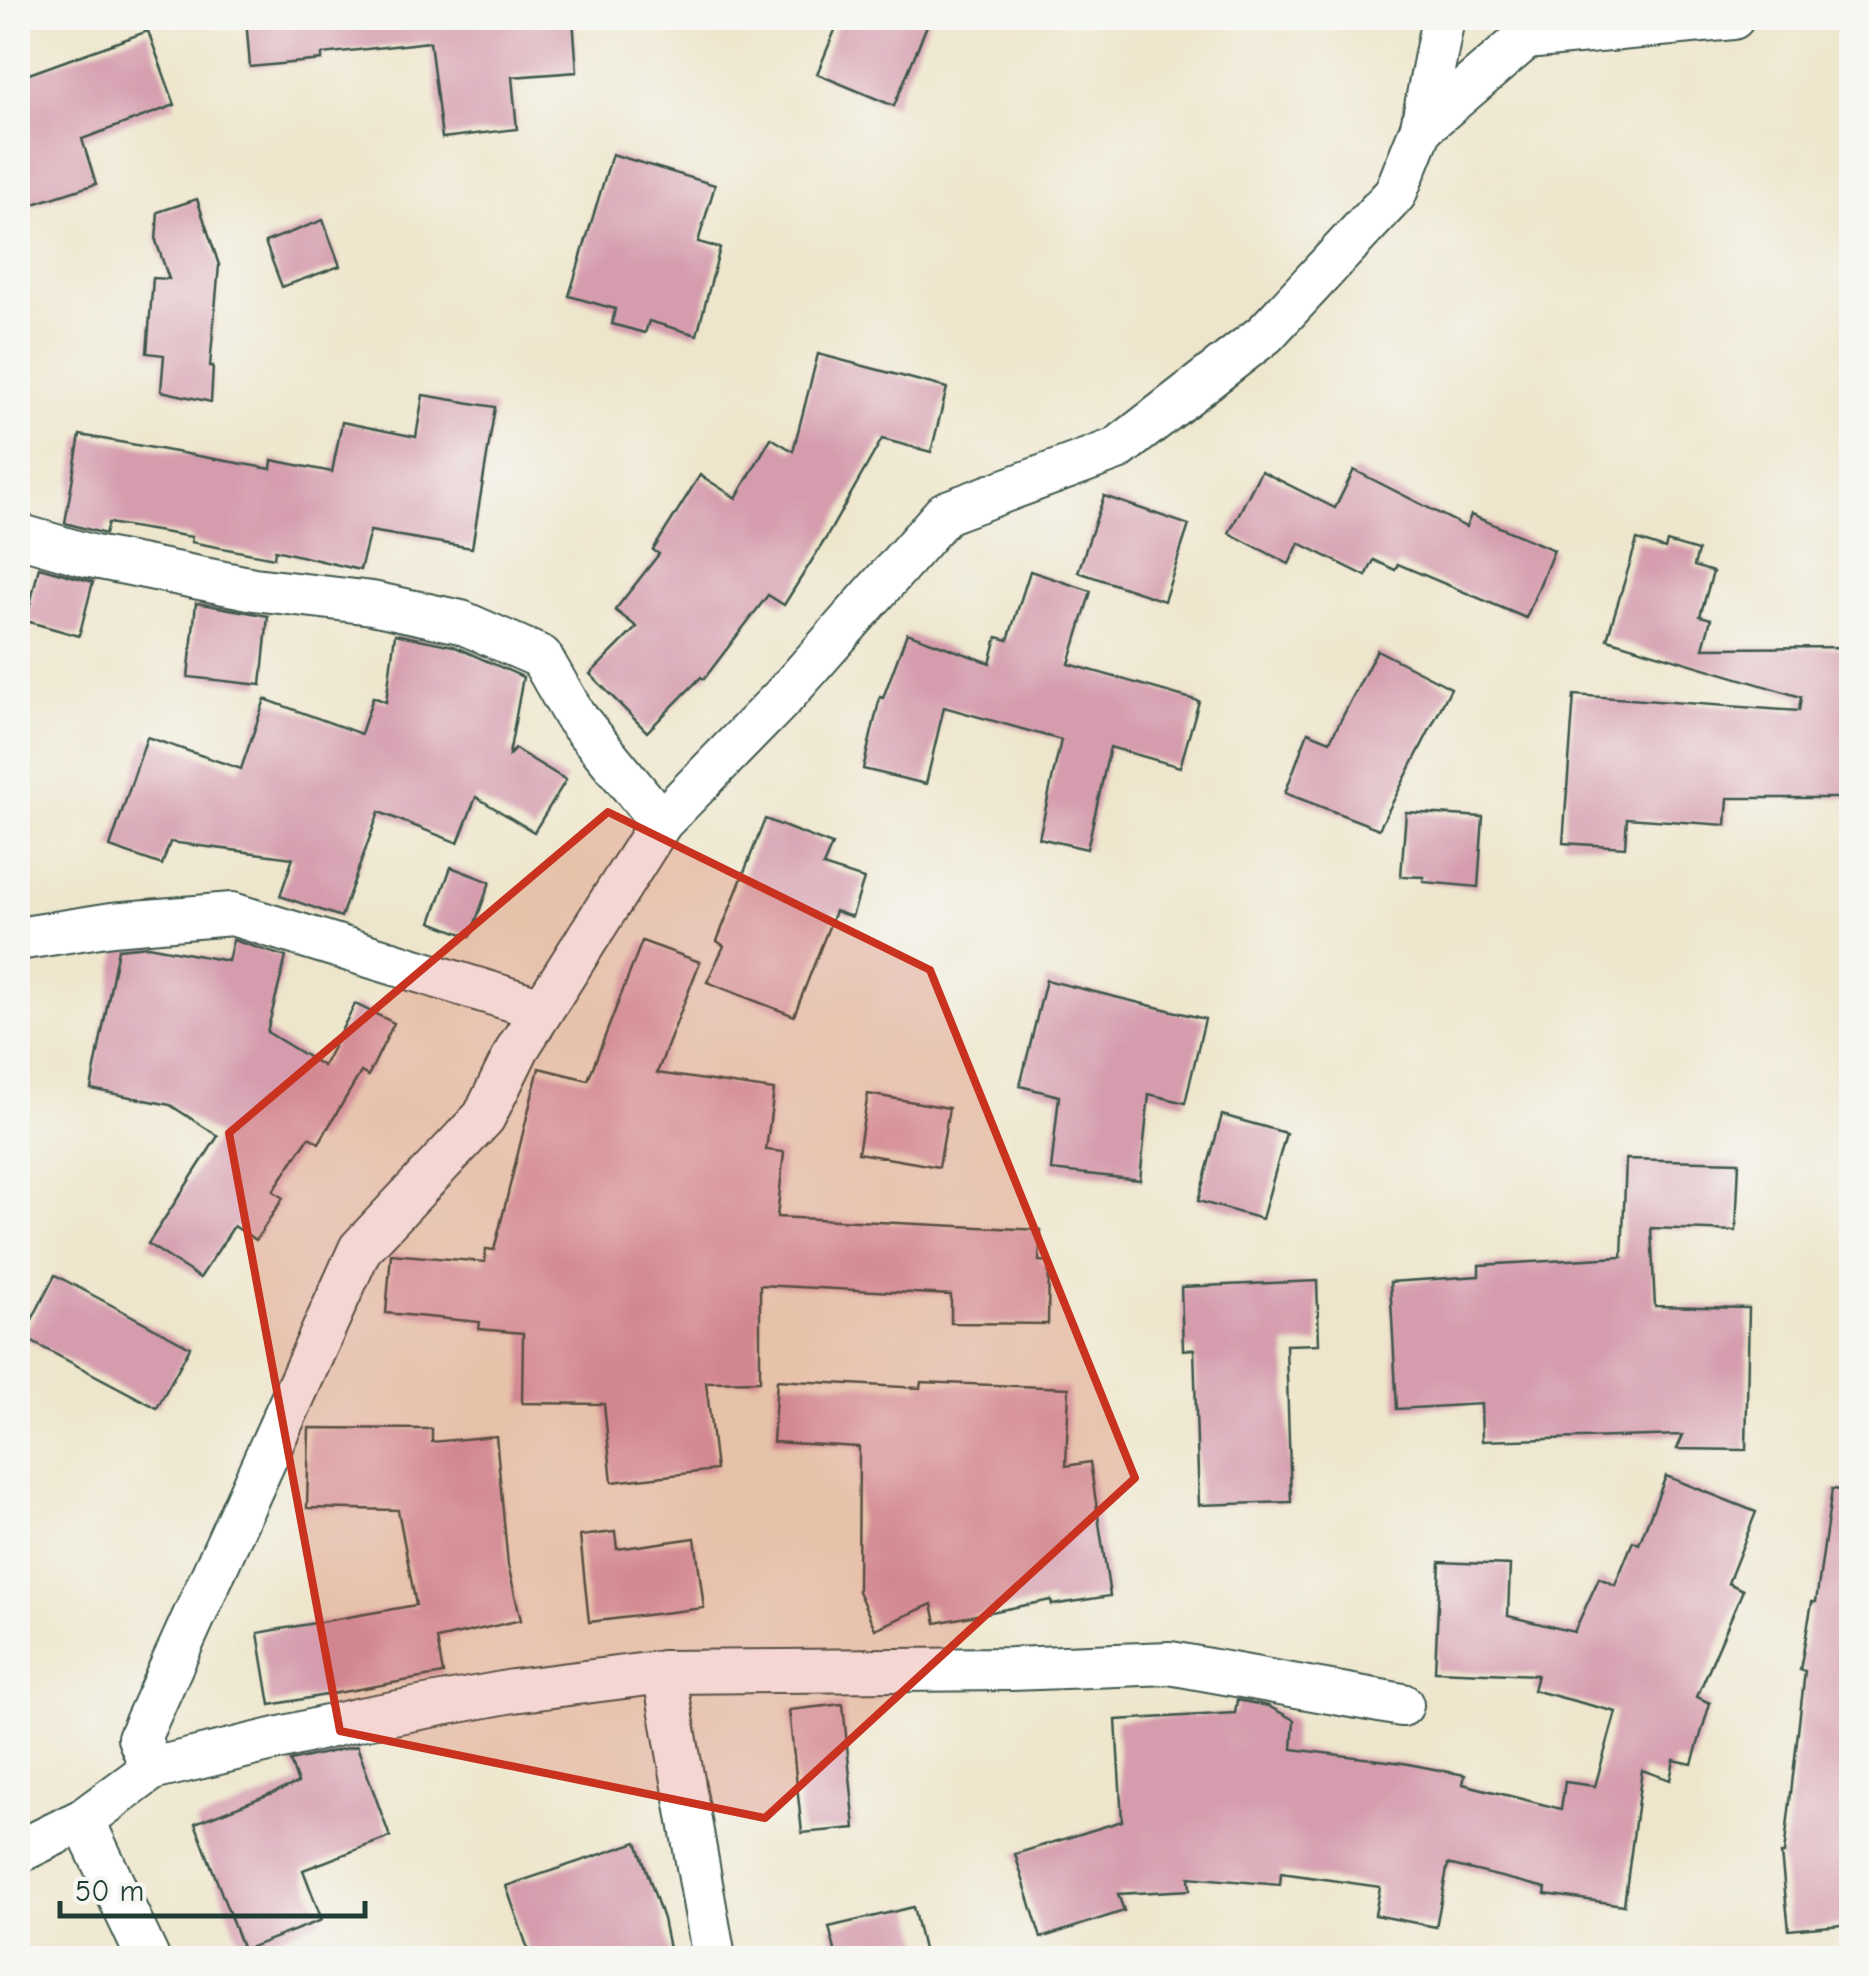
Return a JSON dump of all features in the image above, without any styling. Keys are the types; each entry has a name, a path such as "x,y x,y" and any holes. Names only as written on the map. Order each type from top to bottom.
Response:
{"street":[{"path":"152,1770 140,1738 360,1249 484,1117 518,1048 661,822 783,697 945,512 1117,449 1265,334 1395,194 1422,127 1443,18"},
{"path":"1422,127 1526,38 1734,18"},
{"path":"18,535 90,556 254,589 372,603 462,622 542,658 574,716 661,822"},
{"path":"18,938 112,924 232,914 542,1009"},
{"path":"18,1852 83,1820 152,1770 360,1719 512,1690 664,1672 1011,1669 1170,1663 1402,1705"},
{"path":"664,1672 714,1958"},
{"path":"83,1820 148,1958"}],"highlighted area":[{"path":"608,812 930,970 1135,1478 765,1818 340,1731 229,1133"}],"building":[{"path":"246,18 573,18 577,72 512,77 517,129 442,138 430,42 250,67"},
{"path":"840,18 930,18 894,106 817,74"},
{"path":"148,31 175,105 82,139 96,184 18,209 18,78"},
{"path":"612,154 715,185 698,242 720,248 697,335 649,321 645,333 612,324 615,309 569,296"},
{"path":"197,199 219,265 210,366 211,402 161,391 164,355 147,353 153,278 169,279 156,241 158,212"},
{"path":"323,220 340,266 282,287 265,242"},
{"path":"818,354 947,388 931,452 882,439 784,605 768,595 704,679 701,677 647,732 590,674 637,627 615,610 659,554 653,550 700,475 736,498 771,438 793,451"},
{"path":"423,395 495,407 472,548 370,531 360,570 275,550 274,558 191,542 192,537 108,523 105,534 65,523 80,435 271,469 272,460 332,472 342,422 416,437"},
{"path":"1354,470 1466,527 1471,515 1554,550 1526,618 1398,564 1395,570 1374,560 1366,576 1299,543 1289,564 1229,533 1261,471 1335,508"},
{"path":"1104,496 1189,525 1164,601 1078,572"},
{"path":"1637,540 1665,549 1667,542 1698,551 1694,566 1713,572 1700,616 1711,619 1703,648 1852,647 1852,798 1728,798 1726,825 1627,818 1625,847 1563,843 1574,695 1799,711 1801,697 1607,639"},
{"path":"39,567 93,582 79,636 26,621"},
{"path":"1030,571 1091,591 1069,664 1199,701 1180,767 1110,747 1087,849 1039,838 1061,740 944,707 926,784 863,769 880,697 883,698 907,633 990,663 997,637 1008,640"},
{"path":"196,603 268,616 261,685 188,677"},
{"path":"395,634 453,646 523,677 509,755 515,749 566,780 534,832 476,797 458,843 379,812 341,917 280,896 293,858 170,842 162,865 110,847 147,737 241,769 265,699 361,734 373,697 386,702"},
{"path":"1377,650 1451,688 1379,829 1285,793 1308,732 1330,741"},
{"path":"1406,812 1483,817 1478,887 1401,876"},
{"path":"765,819 832,845 823,866 864,879 852,917 835,911 794,1016 707,982 724,946 717,941"},
{"path":"451,867 490,882 470,937 431,922"},
{"path":"233,940 286,957 267,1032 323,1066 355,1004 394,1023 368,1076 361,1072 319,1143 309,1137 273,1191 283,1198 256,1240 234,1226 200,1278 148,1244 218,1136 170,1105 91,1089 118,949 148,946 228,961"},
{"path":"642,941 700,962 657,1073 774,1090 766,1150 784,1152 777,1217 1041,1230 1039,1261 1049,1262 1048,1324 951,1323 951,1295 760,1285 760,1381 706,1382 716,1470 612,1482 604,1404 522,1403 523,1333 479,1329 480,1322 386,1313 391,1254 485,1262 486,1249 494,1250 539,1068 588,1080"},
{"path":"1046,980 1205,1019 1185,1103 1149,1094 1140,1180 1051,1170 1059,1096 1020,1086"},
{"path":"868,1094 949,1108 939,1167 858,1153"},
{"path":"1222,1115 1286,1133 1262,1219 1198,1201"},
{"path":"1626,1159 1739,1162 1736,1231 1651,1228 1655,1306 1749,1308 1746,1450 1677,1449 1683,1435 1482,1441 1481,1404 1397,1409 1390,1282 1479,1276 1479,1265 1622,1257"},
{"path":"55,1275 190,1347 157,1408 23,1337"},
{"path":"1317,1281 1319,1344 1286,1345 1291,1502 1199,1505 1194,1349 1183,1350 1181,1287"},
{"path":"777,1380 920,1388 921,1382 1069,1388 1066,1466 1090,1462 1110,1596 1052,1605 1051,1600 936,1623 932,1604 875,1629 858,1591 859,1447 773,1442"},
{"path":"309,1428 432,1429 432,1442 496,1436 508,1565 521,1620 437,1639 443,1674 270,1705 258,1633 416,1605 398,1510 307,1508"},
{"path":"1666,1476 1756,1512 1728,1583 1743,1590 1697,1697 1710,1703 1692,1764 1674,1760 1670,1780 1642,1770 1624,1905 1545,1894 1546,1888 1448,1864 1436,1927 1375,1915 1380,1887 1281,1873 1280,1885 1189,1877 1190,1890 1118,1894 1124,1911 1041,1938 1015,1854 1122,1821 1116,1720 1235,1713 1237,1700 1268,1706 1294,1720 1292,1749 1465,1775 1463,1784 1561,1809 1565,1782 1595,1786 1616,1712 1533,1690 1537,1675 1435,1671 1440,1562 1510,1565 1508,1616 1574,1632 1599,1578 1615,1585 1633,1541 1639,1544"},
{"path":"1832,1489 1852,1491 1852,1924 1789,1930 1781,1854 1805,1671 1800,1670 1812,1602 1816,1602"},
{"path":"615,1532 617,1549 695,1538 704,1608 589,1622 580,1536"},
{"path":"843,1704 855,1828 802,1833 789,1710"},
{"path":"357,1746 390,1837 303,1870 322,1920 243,1950 195,1823 298,1783 290,1761"},
{"path":"637,1842 663,1919 671,1958 531,1958 506,1886"},
{"path":"913,1907 925,1958 837,1958 829,1927"}]}
